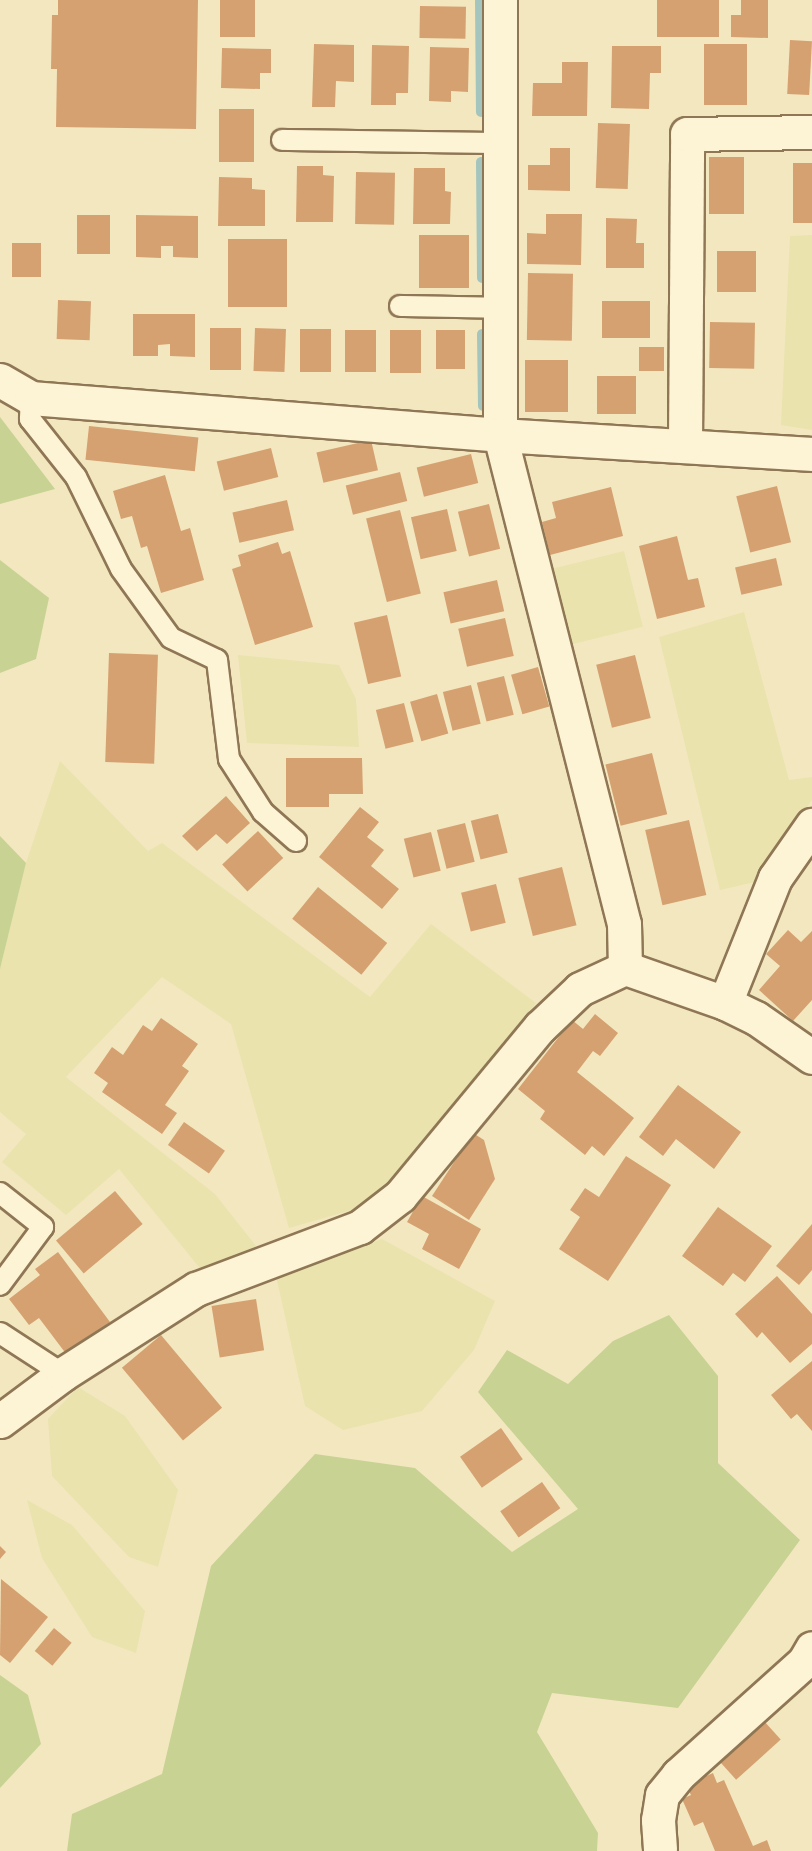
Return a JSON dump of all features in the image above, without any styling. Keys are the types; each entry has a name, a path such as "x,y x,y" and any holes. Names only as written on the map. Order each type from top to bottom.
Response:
{"street":[{"path":"500,0 500,435 624,924 625,968"},
{"path":"685,444 687,134 812,132"},
{"path":"0,380 31,398 500,435 685,444 812,454"},
{"path":"725,1003 775,878 812,825"},
{"path":"0,1421 63,1374 196,1289 360,1227 400,1196 540,1027 580,989 625,968 725,1003 756,1018 812,1057"},
{"path":"660,1849 658,1820 662,1795 678,1775 804,1662 812,1648"}],"lane":[{"path":"282,140 500,143"},
{"path":"400,306 500,308"},
{"path":"31,398 30,418 76,477 121,569 171,638 217,660 229,759 263,812 296,841"},
{"path":"0,1193 43,1227 0,1286"},
{"path":"0,1333 63,1374"}],"shaded area":[{"path":"812,235 812,430 781,425 790,236"},
{"path":"624,551 643,627 567,646 548,570"},
{"path":"744,612 789,780 812,777 812,800 755,882 720,890 659,637"},
{"path":"238,655 339,665 356,699 359,747 247,743"},
{"path":"60,761 148,851 162,843 370,997 431,924 536,1003 396,1183 359,1208 289,1228 231,1024 162,977 66,1077 215,1194 256,1246 203,1272 119,1169 66,1215 2,1162 26,1134 0,1112 0,969 26,863"},
{"path":"382,1239 495,1301 474,1350 422,1411 343,1430 305,1406 276,1276"},
{"path":"78,1387 125,1416 178,1490 158,1567 129,1557 52,1476 48,1419"},
{"path":"27,1500 72,1525 145,1611 136,1653 92,1637 42,1558"}],"green space":[{"path":"0,417 55,489 0,504"},
{"path":"0,560 49,598 36,659 0,673"},
{"path":"0,836 26,863 0,969"},
{"path":"669,1315 718,1376 718,1463 800,1540 678,1708 552,1693 537,1732 598,1833 597,1851 67,1851 72,1814 162,1774 211,1566 315,1454 415,1468 512,1552 578,1509 478,1392 507,1350 568,1384 613,1341"},
{"path":"0,1675 28,1695 41,1744 0,1788"}],"building":[{"path":"58,0 198,0 196,129 56,127 57,69 51,69 52,15 58,15"},
{"path":"220,0 255,0 255,37 220,37"},
{"path":"657,0 719,0 719,37 657,37"},
{"path":"741,0 768,0 768,38 731,37 731,15 741,15"},
{"path":"420,6 466,7 465,39 419,38"},
{"path":"790,40 812,41 809,95 787,94"},
{"path":"314,44 354,45 354,82 336,81 335,107 312,107"},
{"path":"704,44 747,44 747,105 704,105"},
{"path":"372,45 409,46 408,93 396,93 396,105 371,105"},
{"path":"612,46 661,46 661,73 650,73 649,109 611,108"},
{"path":"430,47 469,48 468,92 451,91 451,102 429,101"},
{"path":"222,48 271,49 271,73 260,73 260,89 221,88"},
{"path":"562,62 588,62 587,116 532,116 533,83 562,83"},
{"path":"219,109 254,109 254,162 219,162"},
{"path":"598,123 630,124 628,189 596,188"},
{"path":"550,148 570,148 570,191 528,190 528,165 550,165"},
{"path":"709,157 744,157 744,214 709,214"},
{"path":"793,163 812,163 812,223 793,223"},
{"path":"297,166 323,166 323,175 334,176 333,222 296,222"},
{"path":"414,168 445,168 445,191 451,192 450,224 413,224"},
{"path":"356,172 395,173 394,225 355,224"},
{"path":"219,177 252,178 252,189 265,190 265,226 218,226"},
{"path":"546,214 582,214 581,265 527,264 527,233 546,234"},
{"path":"77,215 110,215 110,254 77,254"},
{"path":"136,215 198,216 198,258 173,257 173,246 161,246 161,258 136,257"},
{"path":"606,218 637,219 636,243 644,243 644,268 606,268"},
{"path":"419,235 469,235 469,288 419,288"},
{"path":"228,239 287,239 287,307 228,307"},
{"path":"12,243 41,243 41,277 12,277"},
{"path":"717,251 756,251 756,292 717,292"},
{"path":"528,273 573,274 572,341 527,340"},
{"path":"58,300 91,301 90,340 57,339"},
{"path":"602,301 650,301 650,338 602,338"},
{"path":"133,314 195,314 195,357 170,356 170,344 158,345 158,356 133,356"},
{"path":"710,322 755,323 754,369 709,368"},
{"path":"210,328 241,328 241,370 210,370"},
{"path":"255,328 286,329 284,372 253,371"},
{"path":"300,329 331,329 331,372 300,372"},
{"path":"345,330 376,330 376,372 345,372"},
{"path":"390,330 421,330 421,373 390,373"},
{"path":"436,330 465,330 465,369 436,369"},
{"path":"639,347 664,347 664,371 639,371"},
{"path":"525,360 568,360 568,412 525,412"},
{"path":"597,376 636,376 636,414 597,414"},
{"path":"89,426 198,437 195,471 85,460"},
{"path":"371,440 378,470 323,483 316,453"},
{"path":"271,448 278,477 224,491 217,462"},
{"path":"471,454 478,483 424,497 417,468"},
{"path":"400,472 407,501 353,515 346,486"},
{"path":"165,475 181,531 190,528 204,580 161,593 147,546 141,548 132,516 121,519 113,491"},
{"path":"777,486 791,542 750,552 736,496"},
{"path":"611,487 623,536 550,555 542,522 556,518 552,502"},
{"path":"287,500 294,530 239,543 232,513"},
{"path":"489,504 500,549 469,556 458,512"},
{"path":"447,509 457,551 421,559 411,517"},
{"path":"400,510 421,593 387,602 366,518"},
{"path":"677,536 688,580 698,578 705,607 657,619 639,546"},
{"path":"278,542 282,554 290,551 313,627 255,645 232,569 241,566 238,555"},
{"path":"776,558 782,585 741,595 735,567"},
{"path":"497,580 504,611 451,624 443,592"},
{"path":"387,615 401,676 368,684 354,623"},
{"path":"505,618 514,656 467,667 458,629"},
{"path":"109,653 158,655 154,764 105,762"},
{"path":"635,655 651,718 612,728 596,665"},
{"path":"538,667 549,706 522,714 511,675"},
{"path":"504,676 514,715 487,722 477,683"},
{"path":"471,685 481,724 453,731 443,692"},
{"path":"437,694 448,733 421,741 410,702"},
{"path":"404,703 414,742 386,749 376,710"},
{"path":"652,753 667,814 621,826 605,765"},
{"path":"286,758 362,758 363,794 329,794 329,807 286,807"},
{"path":"226,796 250,823 227,844 216,834 197,851 182,836"},
{"path":"360,807 379,822 367,837 384,850 371,866 399,889 382,909 319,857"},
{"path":"498,814 508,853 481,860 471,821"},
{"path":"689,820 706,895 662,905 645,830"},
{"path":"465,823 475,862 447,869 437,830"},
{"path":"258,831 283,858 247,891 222,864"},
{"path":"431,832 441,871 414,878 404,839"},
{"path":"562,867 577,925 533,936 518,878"},
{"path":"496,884 506,923 471,932 461,893"},
{"path":"318,887 387,943 361,975 292,919"},
{"path":"788,930 801,942 812,931 812,1000 793,1021 759,990 780,966 766,954"},
{"path":"595,1014 618,1033 600,1056 593,1051 577,1072 634,1118 604,1156 592,1146 585,1155 540,1119 545,1111 518,1089 572,1020 583,1029"},
{"path":"161,1018 198,1044 182,1066 189,1071 165,1105 177,1113 162,1134 102,1092 108,1083 94,1073 112,1047 123,1055 143,1025 152,1031"},
{"path":"678,1085 741,1132 714,1169 676,1139 663,1156 639,1137"},
{"path":"184,1122 225,1151 209,1174 168,1145"},
{"path":"473,1133 484,1140 495,1179 469,1220 432,1196"},
{"path":"626,1156 671,1185 608,1281 559,1249 580,1217 570,1210 585,1188 599,1197"},
{"path":"115,1191 143,1224 84,1273 56,1240"},
{"path":"422,1196 481,1229 459,1269 422,1249 429,1234 407,1222"},
{"path":"718,1207 772,1246 745,1282 733,1273 723,1286 682,1256"},
{"path":"812,1224 812,1270 799,1285 776,1266"},
{"path":"58,1252 110,1322 67,1355 39,1318 29,1325 9,1299 40,1275 35,1269"},
{"path":"777,1276 812,1314 812,1344 790,1363 762,1332 757,1338 735,1314"},
{"path":"256,1299 264,1350 220,1357 212,1306"},
{"path":"161,1335 222,1408 183,1441 122,1368"},
{"path":"812,1361 812,1431 797,1414 791,1419 771,1395"},
{"path":"501,1428 523,1459 482,1488 460,1457"},
{"path":"542,1482 560,1508 519,1537 500,1511"},
{"path":"0,1546 6,1552 0,1559"},
{"path":"1,1579 48,1617 10,1663 0,1655"},
{"path":"54,1628 72,1643 52,1666 35,1651"},
{"path":"764,1721 781,1740 736,1780 719,1761"},
{"path":"713,1773 717,1783 724,1780 753,1846 767,1840 771,1851 715,1851 703,1822 694,1826 682,1799 691,1795 686,1785"}],"waterway":[{"path":"480,0 481,112"},
{"path":"481,162 482,278"},
{"path":"482,334 483,406"}]}
